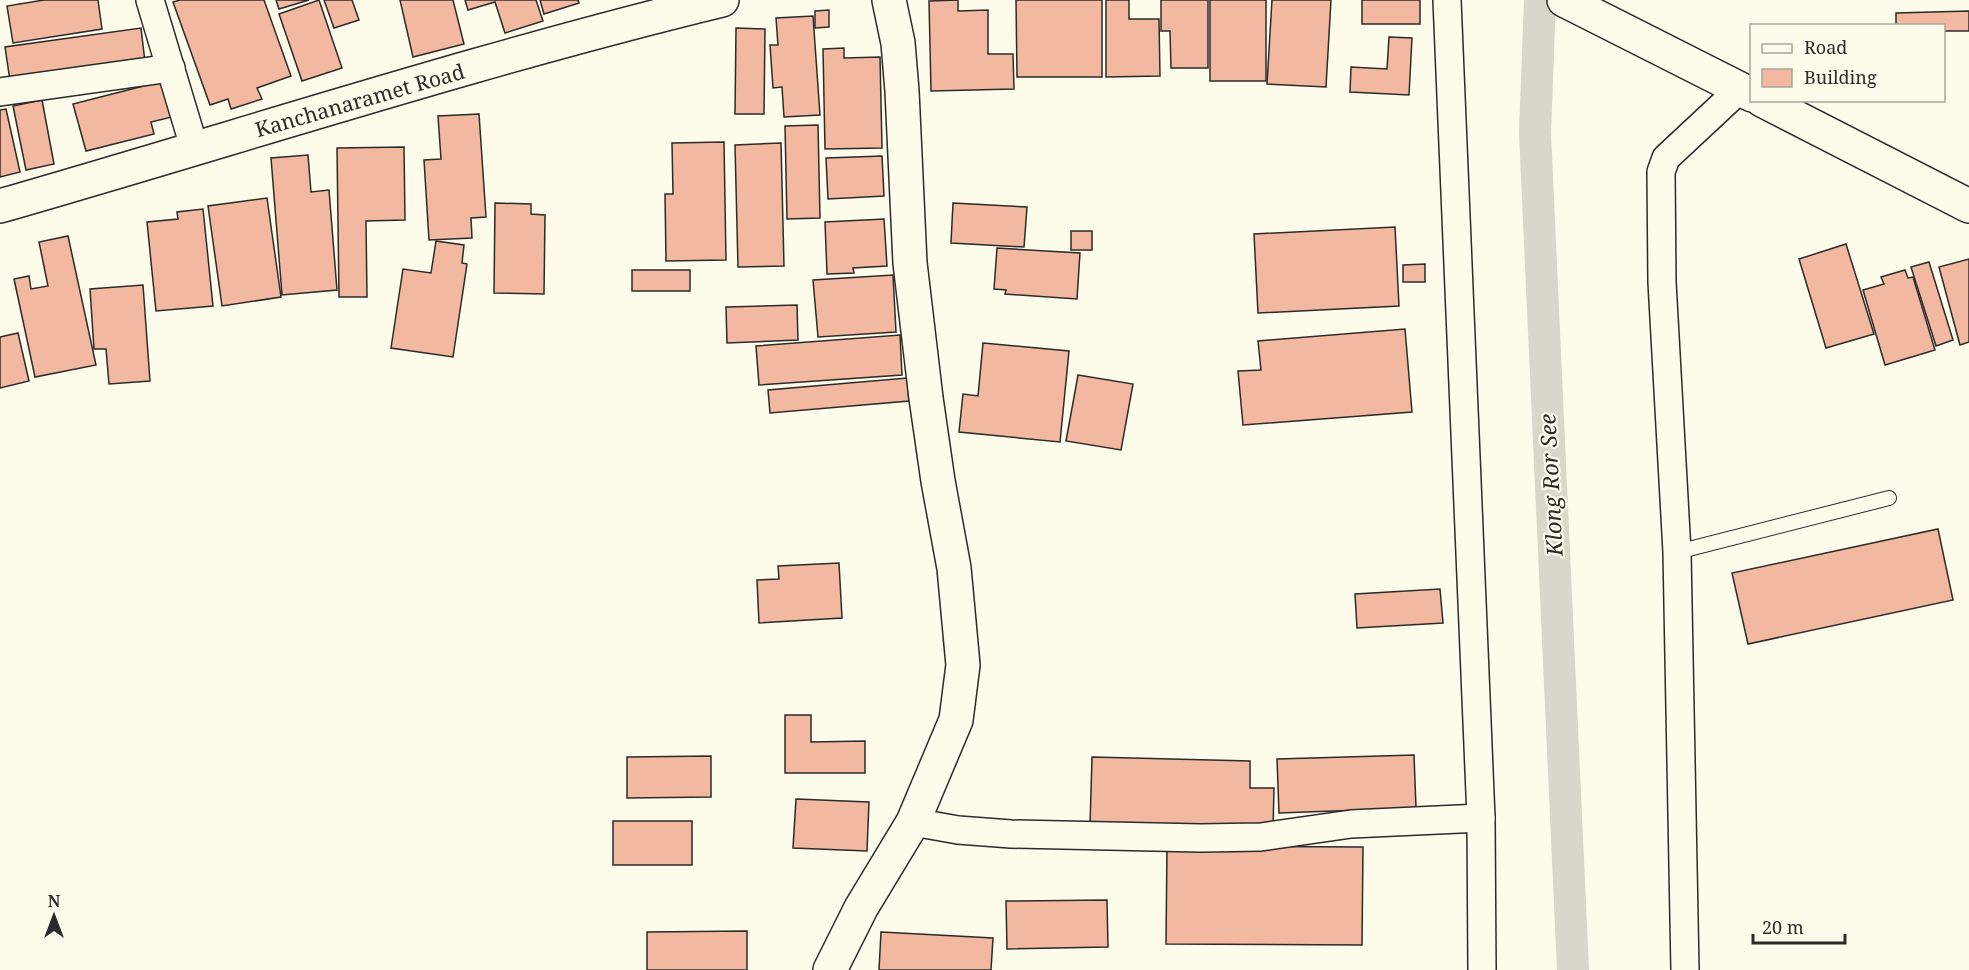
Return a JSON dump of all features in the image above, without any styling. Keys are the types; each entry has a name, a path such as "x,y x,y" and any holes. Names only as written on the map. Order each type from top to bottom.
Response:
{"street":[{"path":"150,0 195,150"},
{"name":"Kanchanaramet Road","path":"0,206 420,82 722,0"},
{"path":"830,970 861,908 913,822 956,720 963,665 954,567 938,481 910,263 902,91 898,43 889,0"},
{"path":"1447,0 1480,818 1482,970"},
{"path":"1564,0 1750,94"},
{"path":"0,92 171,68"},
{"path":"1685,970 1677,552 1662,294 1661,172 1666,158 1750,96"},
{"path":"1765,102 1969,206"},
{"path":"913,822 958,830 1011,834 1213,838 1261,837 1351,824 1480,818"}],"lane":[{"path":"1677,552 1888,498"}],"building":[{"path":"44,0 98,0 102,29 13,43 7,6"},
{"path":"180,0 264,0 291,76 257,88 262,99 231,109 228,99 210,105 173,2"},
{"path":"276,0 309,0 279,9"},
{"path":"319,0 342,68 302,81 279,14"},
{"path":"324,0 352,0 359,20 334,28"},
{"path":"400,0 453,0 464,44 413,57"},
{"path":"465,0 536,0 543,21 505,33 495,2 468,10"},
{"path":"540,0 578,0 579,3 544,14"},
{"path":"958,0 958,11 988,10 988,54 1013,54 1014,89 931,91 929,1"},
{"path":"1016,0 1102,0 1102,77 1017,77"},
{"path":"1106,0 1129,0 1129,19 1159,19 1160,76 1106,77"},
{"path":"1161,0 1208,0 1208,68 1171,68 1170,31 1161,31"},
{"path":"1210,0 1266,0 1266,81 1210,81"},
{"path":"1272,0 1331,0 1326,87 1267,84"},
{"path":"1362,0 1420,0 1420,24 1362,24"},
{"path":"829,10 829,27 815,28 815,11"},
{"path":"1969,11 1969,31 1945,31 1945,24 1896,24 1896,13"},
{"path":"813,16 820,115 784,117 782,87 773,88 770,45 778,45 776,18"},
{"path":"141,28 145,62 10,81 5,47"},
{"path":"736,28 765,29 764,114 735,114"},
{"path":"1389,37 1412,38 1409,95 1350,92 1351,67 1387,69"},
{"path":"844,48 844,58 880,57 882,148 825,149 823,49"},
{"path":"167,80 176,116 151,122 154,134 86,151 73,104"},
{"path":"42,100 54,164 26,170 13,106"},
{"path":"6,109 20,172 0,177 0,110"},
{"path":"479,114 486,217 471,218 472,238 429,240 424,160 441,159 438,116"},
{"path":"818,125 820,218 787,219 785,126"},
{"path":"724,142 726,260 666,261 665,194 673,194 672,143"},
{"path":"781,143 784,266 738,267 735,145"},
{"path":"404,147 405,220 366,221 367,297 339,297 337,148"},
{"path":"308,155 311,192 329,190 337,290 282,295 271,158"},
{"path":"882,156 884,196 828,199 826,158"},
{"path":"267,198 281,297 222,306 208,206"},
{"path":"495,203 531,204 531,214 545,215 544,294 494,293"},
{"path":"953,203 1027,207 1024,247 951,243"},
{"path":"203,209 213,306 156,311 147,222 178,219 177,212"},
{"path":"884,219 887,266 853,268 854,273 827,274 825,222"},
{"path":"1395,227 1399,306 1258,313 1254,234"},
{"path":"1071,231 1092,231 1092,250 1071,250"},
{"path":"68,236 96,365 35,377 14,279 29,276 31,289 48,286 39,242"},
{"path":"436,241 464,245 462,263 467,264 453,357 391,348 403,269 431,273"},
{"path":"1846,244 1874,334 1826,348 1799,259"},
{"path":"997,248 1080,253 1077,299 1005,294 1006,290 994,289"},
{"path":"1969,259 1969,342 1960,345 1939,267"},
{"path":"1929,262 1953,340 1936,346 1911,267"},
{"path":"1425,264 1425,282 1403,282 1403,265"},
{"path":"632,270 690,270 690,291 632,291"},
{"path":"1905,270 1908,278 1913,277 1935,350 1885,365 1863,290 1884,284 1881,277"},
{"path":"893,275 896,332 818,337 813,280"},
{"path":"143,285 150,381 109,384 106,349 94,349 90,289"},
{"path":"797,305 798,340 727,343 726,307"},
{"path":"1405,329 1412,412 1243,425 1238,371 1261,370 1258,341"},
{"path":"18,333 29,381 0,388 0,337"},
{"path":"900,335 902,375 759,385 756,346"},
{"path":"983,343 1069,351 1060,442 959,432 963,394 978,396"},
{"path":"1078,375 1133,384 1121,450 1066,441"},
{"path":"907,378 909,401 770,413 768,390"},
{"path":"1938,529 1953,600 1748,644 1732,573"},
{"path":"839,563 842,618 759,623 757,580 779,579 778,566"},
{"path":"1440,589 1443,623 1357,628 1355,594"},
{"path":"785,715 811,715 811,742 865,741 865,773 785,773"},
{"path":"1414,755 1416,808 1279,813 1277,759"},
{"path":"711,756 711,797 627,798 627,757"},
{"path":"1092,757 1250,761 1250,788 1274,788 1273,830 1090,825"},
{"path":"796,799 869,802 867,851 793,848"},
{"path":"613,821 692,821 692,865 613,865"},
{"path":"1167,846 1363,847 1362,945 1166,944"},
{"path":"1107,900 1108,947 1007,949 1006,901"},
{"path":"747,931 747,970 647,970 647,932"},
{"path":"881,932 993,938 991,970 879,970"}],"waterway":[{"name":"Klong Ror See","path":"1540,0 1535,133 1573,970"}]}
